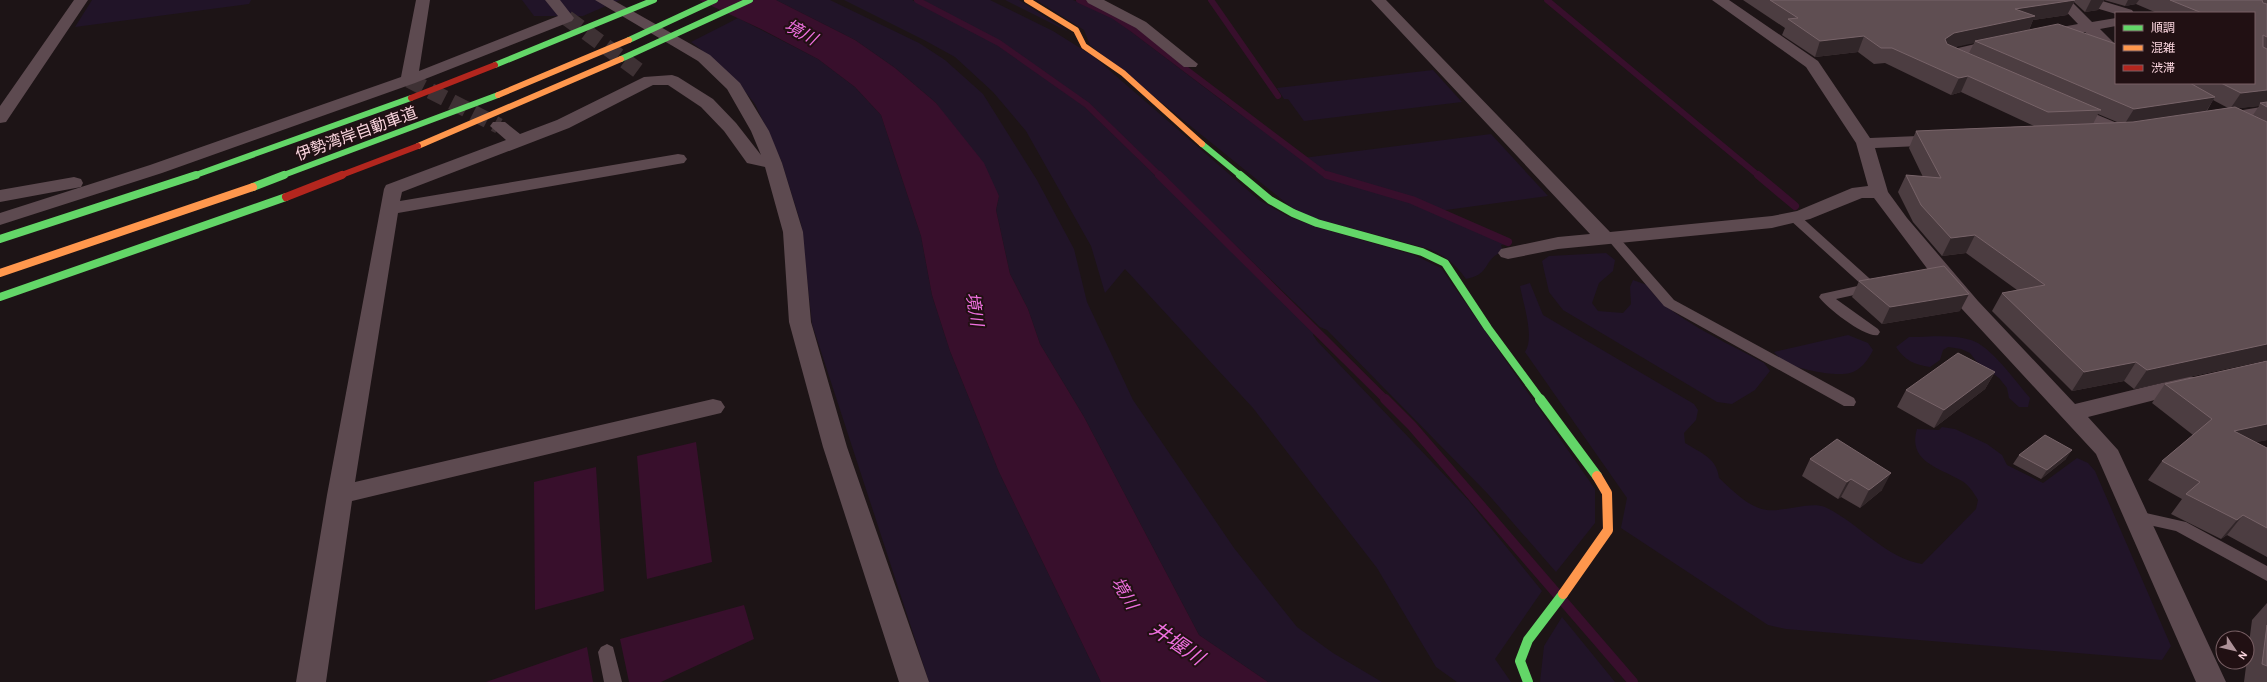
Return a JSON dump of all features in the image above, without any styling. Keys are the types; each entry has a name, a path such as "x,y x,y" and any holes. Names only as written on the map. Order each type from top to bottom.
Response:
{"main road":[{"name":"伊勢湾岸自動車道","path":"0,239 212,170 349,122 462,80 654,0"},
{"name":"伊勢湾岸自動車道","path":"0,273 242,191 396,135 526,83 715,0"},
{"path":"0,297 210,224 347,174 476,124 668,39 750,0"},
{"path":"1028,0 1076,30 1084,46 1101,56 1123,73 1202,144 1270,200 1293,213 1317,223 1422,252 1445,263 1488,328 1592,468 1607,493 1608,530 1528,640 1520,661 1528,682"}],"street":[{"path":"0,118 81,0"},
{"path":"409,80 423,0"},
{"path":"0,219 156,169 409,80 567,18 552,0"},
{"path":"602,0 689,48 704,58 734,86 760,131 773,163 793,232 800,322 835,447 914,682"},
{"path":"1093,0 1141,25 1190,64"},
{"path":"1378,0 1609,238"},
{"path":"1719,0 1812,64 1865,143 1879,192 1903,229 1929,262 2106,450 2211,682"},
{"path":"2062,0 2115,53"},
{"path":"2084,0 2124,12"},
{"path":"1973,66 1947,55 2087,26 2115,22"},
{"path":"311,682 340,494 393,189 563,124 647,77 672,80 707,103 730,127 753,159 773,163"},
{"path":"2058,104 2130,131 2087,134"},
{"path":"2228,117 2267,111"},
{"path":"2207,113 2228,117 2254,131"},
{"path":"499,126 519,142"},
{"path":"1865,143 1960,139"},
{"path":"390,209 678,159"},
{"path":"0,196 156,169"},
{"path":"1508,253 1558,243 1772,222 1794,217 1859,192 1879,192"},
{"path":"2070,413 2107,402 2211,379"},
{"path":"340,494 713,407"}],"lane":[{"path":"1794,217 1872,287 1826,297 1840,310 1873,332"},
{"path":"1609,238 1669,304 1849,402"},
{"path":"2136,517 2180,526 2267,574"},
{"path":"607,652 613,682"}],"shaded area":[{"path":"92,0 251,0 249,4 75,27"},
{"path":"522,0 620,0 583,16 534,16"},
{"path":"776,0 830,0 919,43 945,60 983,94 1037,180 1074,249 1087,302 1133,400 1234,548 1297,627 1333,653 1382,682 1268,682 1199,635 1084,417 1040,344 1028,309 1010,274 996,210 999,196 936,103 895,68 855,40"},
{"path":"844,0 912,0 996,44 1084,106 1315,331 1313,335 1317,341 1469,501 1542,591 1495,659 1511,682 1457,682 1436,667 1377,568 1253,408 1125,269 1105,293 1091,246 1026,131 993,92 955,57"},
{"path":"919,0 990,0 1053,31 1093,56 1259,200 1287,216 1316,227 1414,255 1441,268 1595,489 1595,523 1556,572 1487,493 1327,330 1320,327 1091,106 1000,42"},
{"path":"1005,0 1019,0 1069,32"},
{"path":"1036,0 1073,0 1112,17 1229,106 1326,175 1410,201 1508,244 1501,245 1503,251 1492,259 1480,274 1466,279 1450,261 1429,249 1321,220 1296,211 1090,45 1084,30"},
{"path":"738,18 818,59 855,87 881,115 921,236 932,295 950,351 999,472 1101,682 929,682 812,324 801,224 781,160 755,104 739,84 691,42"},
{"path":"1433,70 1462,102 1304,121 1288,99 1284,99 1277,88"},
{"path":"1491,134 1548,196 1439,211 1413,200 1328,174 1303,158"},
{"path":"1606,253 1615,260 1613,271 1599,283 1592,303 1598,311 1623,313 1631,304 1630,287 1633,280 1647,285 1656,297 1683,319 1764,363 1770,371 1755,390 1732,404 1717,402 1563,310 1549,292 1542,261 1549,256"},
{"path":"1530,283 1543,315 1694,404 1698,410 1696,420 1684,433 1685,443 1712,461 1718,471 1719,478 1741,498 1760,509 1767,510 1781,510 1812,505 1825,507 1849,522 1884,548 1909,560 1922,564 1976,509 1978,500 1965,483 1935,468 1921,457 1915,440 1917,429 1939,430 1942,427 1955,429 1987,444 2002,455 2007,465 2043,483 2077,458 2088,463 2095,471 2171,646 2162,660 1786,629 1768,625 1621,528 1627,498 1525,352 1528,346 1529,329 1520,286"},
{"path":"1848,335 1868,343 1873,350 1864,364 1854,372 1850,373 1826,373 1797,367 1783,361 1774,352"},
{"path":"1909,337 1957,337 1971,340 1979,344 1995,357 2030,398 2028,407 2019,407 2009,398 2007,388 1999,378 1976,361 1970,353 1961,349 1948,347 1943,350 1940,360 1930,367 1919,365 1906,359 1896,347"},
{"path":"1562,617 1615,682 1540,682 1544,646"}],"water":[{"path":"699,0 776,0 855,40 895,68 936,103 984,163 999,196 996,210 1010,274 1028,309 1040,344 1084,417 1199,635 1268,682 1101,682 999,472 950,351 932,295 921,236 881,115 855,87 818,59 761,29"},
{"path":"696,442 712,562 647,579 637,456"},
{"path":"596,467 604,591 535,610 534,482"},
{"path":"744,605 754,639 661,682 629,682 620,639"},
{"path":"587,647 593,682 486,682"}],"building":[{"path":"1770,0 2075,0 2015,9 2035,16 1954,33 1945,39 1947,44 2101,110 2048,112 1968,76 1959,78 1892,48 1881,48 1864,36 1820,41 1788,19 1798,18"},
{"path":"2170,0 2262,0 2263,3 2267,4 2267,37 2263,35 2263,47 2267,49 2267,90 2241,93 2223,84 2255,84 2255,12 2200,12"},
{"path":"2058,24 2115,44 2115,84 2192,84 2215,97 2134,109 1975,41"},
{"path":"2267,102 2267,107 2260,103"},
{"path":"2235,107 2267,122 2267,344 2147,370 2136,362 2084,372 2002,293 2045,285 1975,235 1951,238 1921,205 1906,175 1941,178 1916,131 2133,122"},
{"path":"1944,266 1969,294 1890,307 1859,281"},
{"path":"1958,353 1995,372 1944,410 1906,390"},
{"path":"2267,361 2267,424 2234,431 2267,448 2267,528 2243,515 2237,520 2186,494 2200,482 2162,461 2212,419 2165,384"},
{"path":"2045,435 2072,450 2047,470 2019,455"},
{"path":"1837,439 1891,473 1869,490 1851,479 1847,482 1810,459"},
{"path":"2267,625 2267,666 2262,664"}],"waterway":[{"path":"917,0 999,43 1087,105 1160,176"},
{"path":"1079,0 1114,16 1134,30 1326,175 1329,176"},
{"path":"1211,0 1278,96"},
{"path":"1547,0 1759,176"},
{"path":"1159,175 1386,400"},
{"path":"1758,175 1795,206"},
{"path":"1329,176 1412,200 1508,242"},
{"path":"1386,400 1412,426 1633,682"}],"tunnel":[{"path":"567,18 643,74"},
{"path":"409,80 499,126"}],"traffic: fast":[{"path":"495,65 654,0"},
{"path":"629,40 715,0"},
{"path":"621,59 750,0"},
{"path":"253,187 498,95"},
{"path":"0,239 166,186 411,98"},
{"path":"1202,144 1270,200 1293,213 1317,223 1422,252 1445,263 1488,328 1597,476"},
{"path":"0,297 286,197"},
{"path":"1528,682 1520,661 1528,640 1563,594"}],"traffic: slow":[{"path":"1027,0 1076,30 1084,46 1123,73 1202,144"},
{"path":"498,95 629,40"},
{"path":"418,146 621,59"},
{"path":"0,273 253,187"},
{"path":"1563,594 1608,530 1607,493 1597,476"}],"traffic: jam":[{"path":"411,98 495,65"},
{"path":"286,197 418,146"}],"water label":[{"name":"境川","path":"801,32"},
{"name":"境川","path":"975,309"},
{"name":"境川","path":"1125,593"},
{"name":"井堰川","path":"1177,643"}]}
